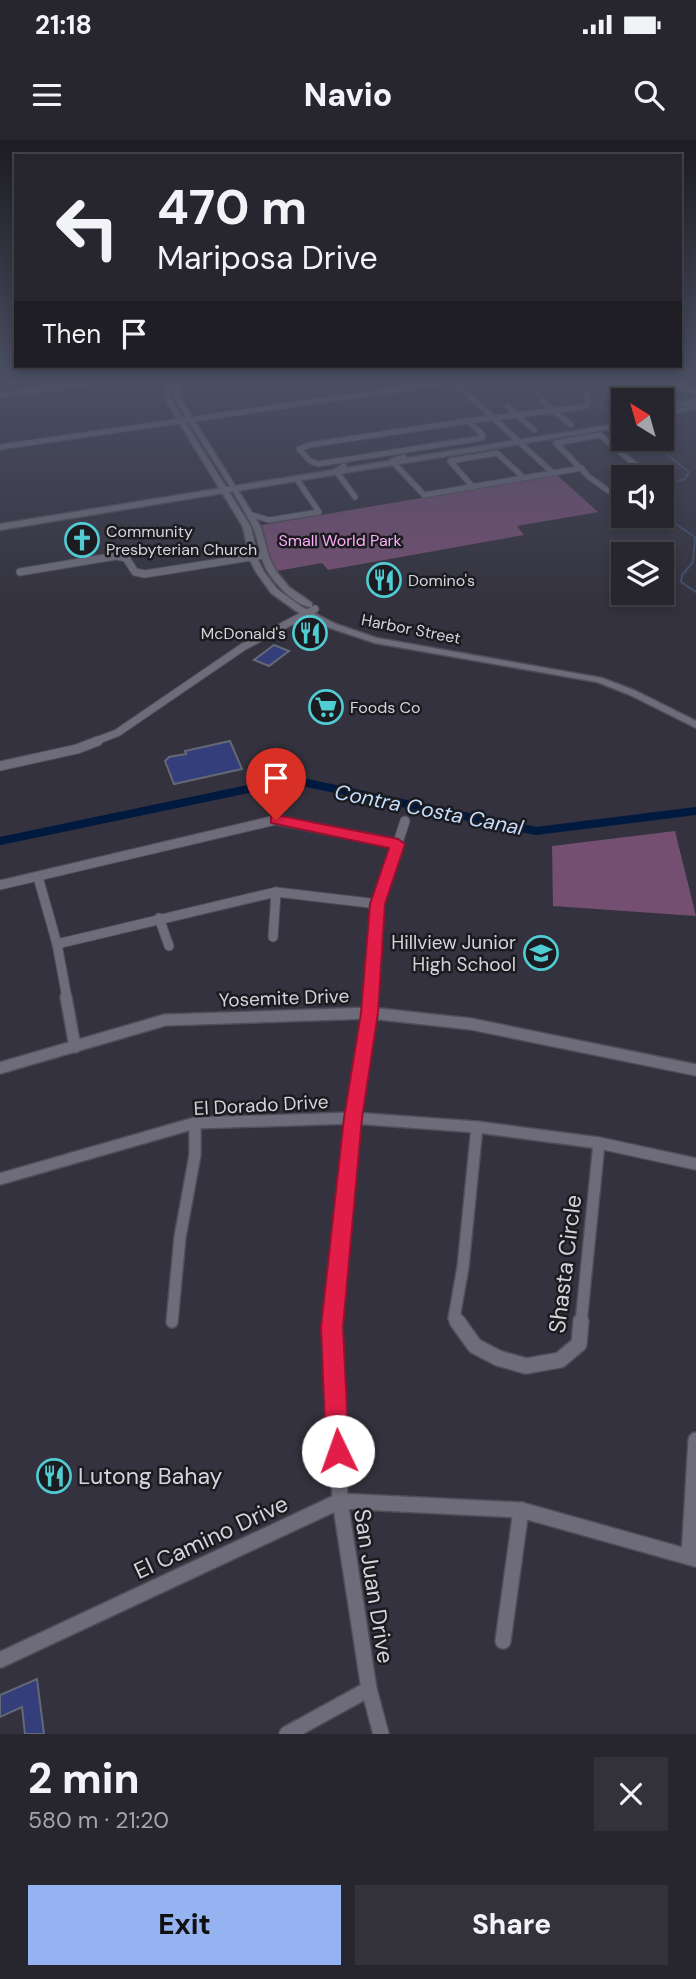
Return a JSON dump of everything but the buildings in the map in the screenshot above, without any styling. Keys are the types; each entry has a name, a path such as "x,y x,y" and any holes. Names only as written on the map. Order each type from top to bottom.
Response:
{"main road":[{"path":"227,487 296,478 415,455"},
{"path":"0,524 434,455"}],"street":[{"name":"Harbor Street","path":"205,455 251,517 260,534 264,555 279,581 311,612"},
{"name":"Harbor Street","path":"210,455 248,531 260,572 271,588 344,631 601,673 640,687 696,717"},
{"path":"305,455 318,464 372,455"},
{"path":"473,487 450,461 478,455"},
{"path":"499,455 524,478"},
{"path":"534,455 553,473"},
{"path":"569,455 604,490 611,492"},
{"path":"404,457 392,460 393,463 422,495 582,468"},
{"path":"340,469 355,497"},
{"path":"251,517 269,520 319,512 296,478"},
{"path":"20,572 116,556 127,559 134,572 145,574 264,555"},
{"path":"0,766 77,749 117,733 243,646 311,612"},
{"name":"Harbor Street","path":"395,640 599,680 633,692 696,725"},
{"path":"0,885 276,820 398,844"},
{"name":"San Juan Drive","path":"381,1734 369,1689 340,1501 332,1327 353,1118 370,1013 378,904 405,821"},
{"path":"38,877 57,944 75,1047"},
{"path":"57,944 276,892 378,904"},
{"path":"273,937 276,892"},
{"path":"159,918 169,946"},
{"name":"Yosemite Drive","path":"0,1068 165,1020 370,1013 471,1024 696,1070"},
{"name":"El Dorado Drive","path":"0,1179 195,1124 353,1118 477,1127 599,1143 696,1164"},
{"path":"172,1322 180,1237 195,1154 195,1124"},
{"name":"Shasta Circle","path":"477,1127 463,1267 454,1318 475,1346 498,1358 526,1366 560,1360 579,1344 599,1143"},
{"path":"692,1558 696,1440"},
{"name":"El Camino Drive","path":"0,1660 340,1501 521,1510 692,1558"},
{"path":"503,1641 521,1510"},
{"path":"287,1734 369,1689"}],"green space":[{"name":"Small World Park","path":"557,475 598,512 517,526 524,535 328,570 322,563 277,571 262,525"},
{"path":"675,831 696,916 553,906 552,846"}],"waterway":[{"path":"668,455 689,472 685,479 674,482"},
{"path":"674,523 695,537 693,562 682,575 681,582 696,592"},
{"name":"Contra Costa Canal","path":"0,841 286,781 302,782 536,831 696,811"}],"place":[{"name":"Community Presbyterian Church","path":"82,540"},
{"name":"Domino's","path":"384,580"},
{"name":"McDonald's","path":"310,633"},
{"name":"Foods Co","path":"326,707"},
{"name":"Hillview Junior High School","path":"541,953"},
{"name":"Lutong Bahay","path":"54,1476"}],"route":[{"path":"276,820 398,844 378,904 370,1013 353,1118 332,1327 338,1451"}]}
